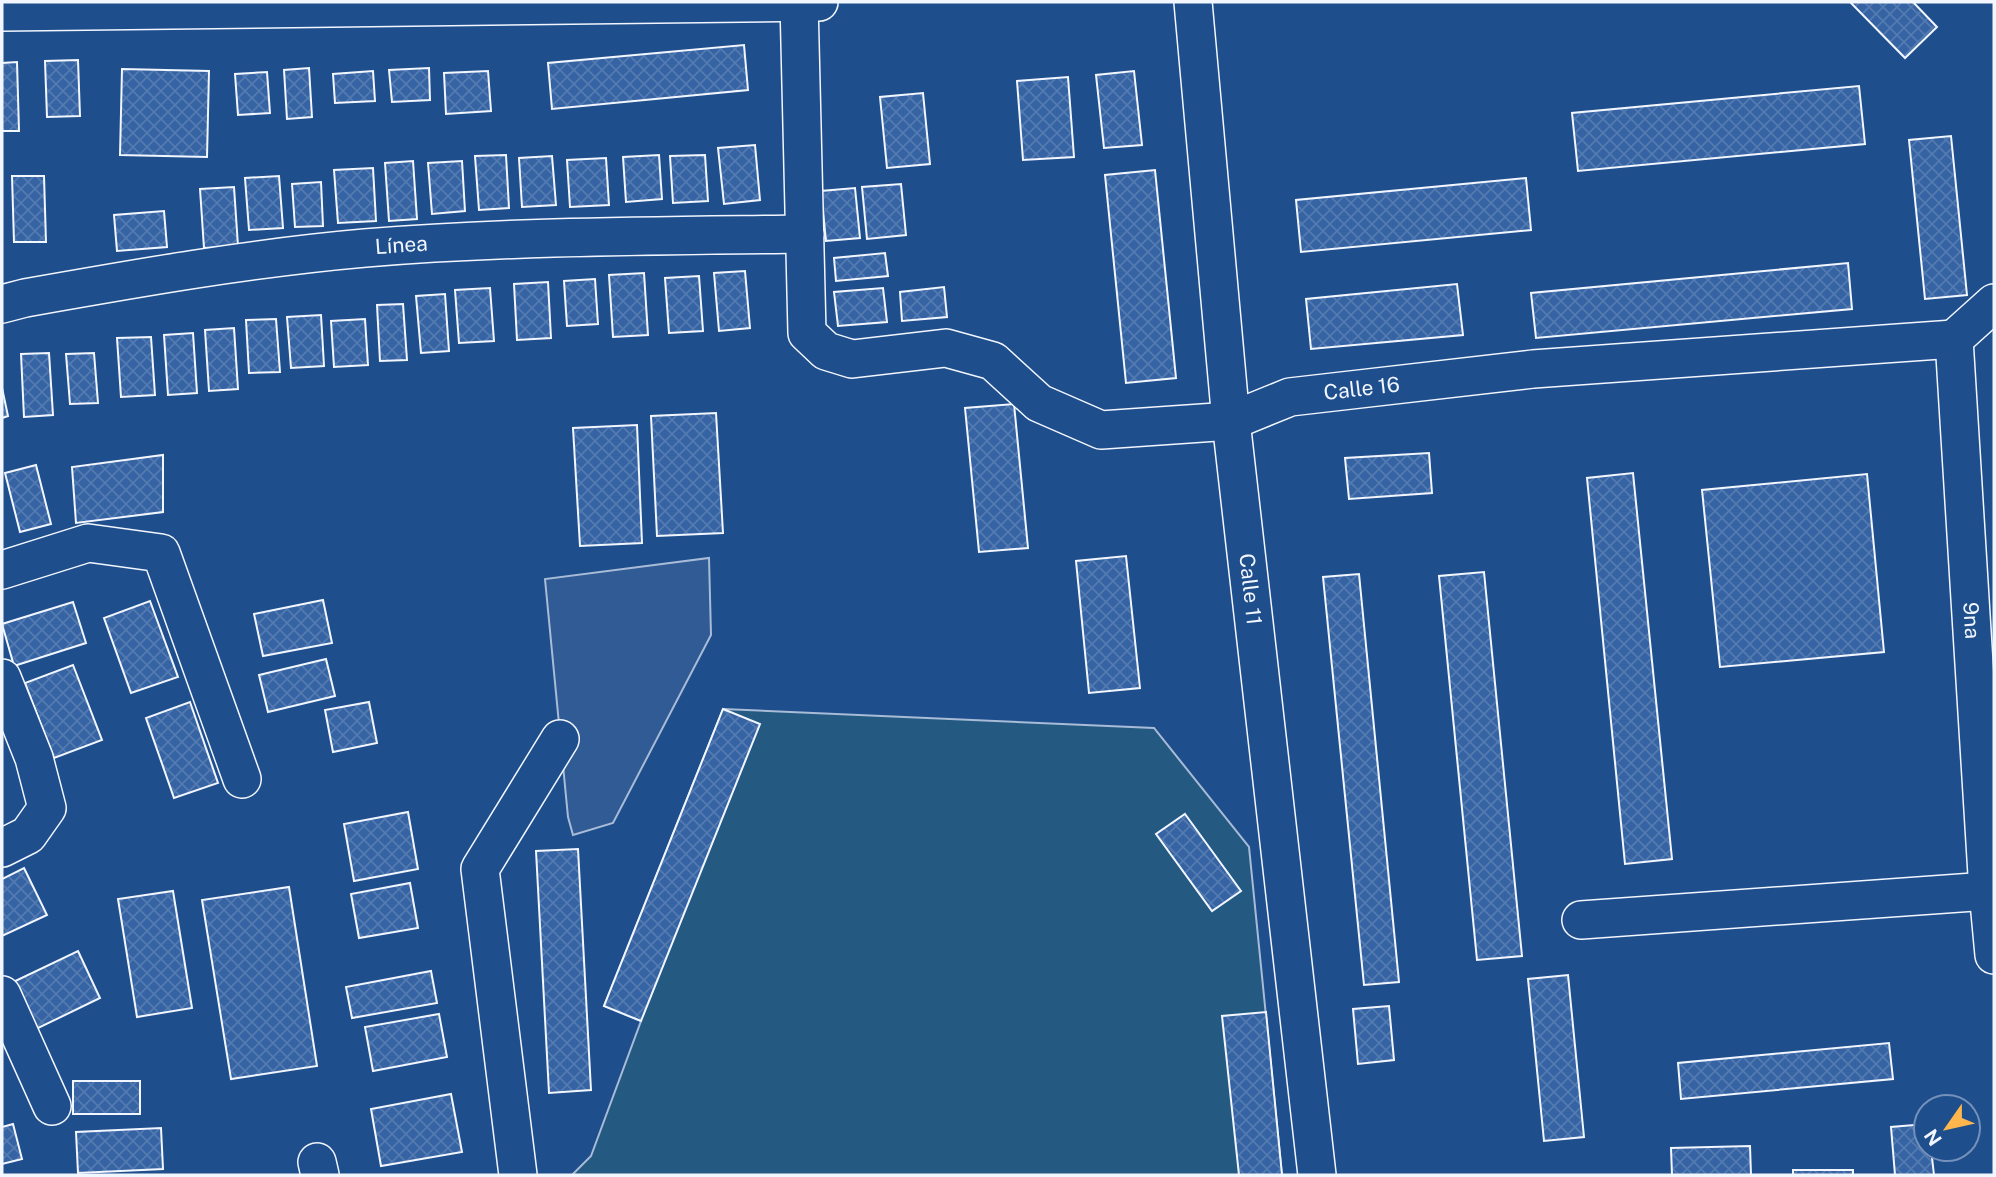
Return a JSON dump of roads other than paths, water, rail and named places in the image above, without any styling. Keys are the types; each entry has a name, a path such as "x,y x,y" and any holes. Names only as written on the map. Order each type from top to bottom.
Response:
{"street":[{"path":"799,2 805,234"},
{"path":"2,12 159,6 819,2"},
{"name":"Calle 11","path":"1193,2 1231,421 1317,1175"},
{"name":"Calle 16","path":"805,234 807,333 826,351 852,359 946,348 993,361 1038,403 1101,430 1231,421 1290,397 1533,369 1954,339"},
{"name":"Línea","path":"2,304 202,267 365,248 542,238 805,234"},
{"path":"1954,339 1994,303"},
{"name":"9na","path":"1954,339 1980,512 1990,854 1988,891 1994,955"},
{"path":"2,570 88,543 161,553 242,779"},
{"path":"2,678 34,758 47,808 28,835 2,848"},
{"path":"518,1175 480,869 560,739"},
{"path":"1581,920 1988,891"},
{"path":"2,995 52,1106"}]}
